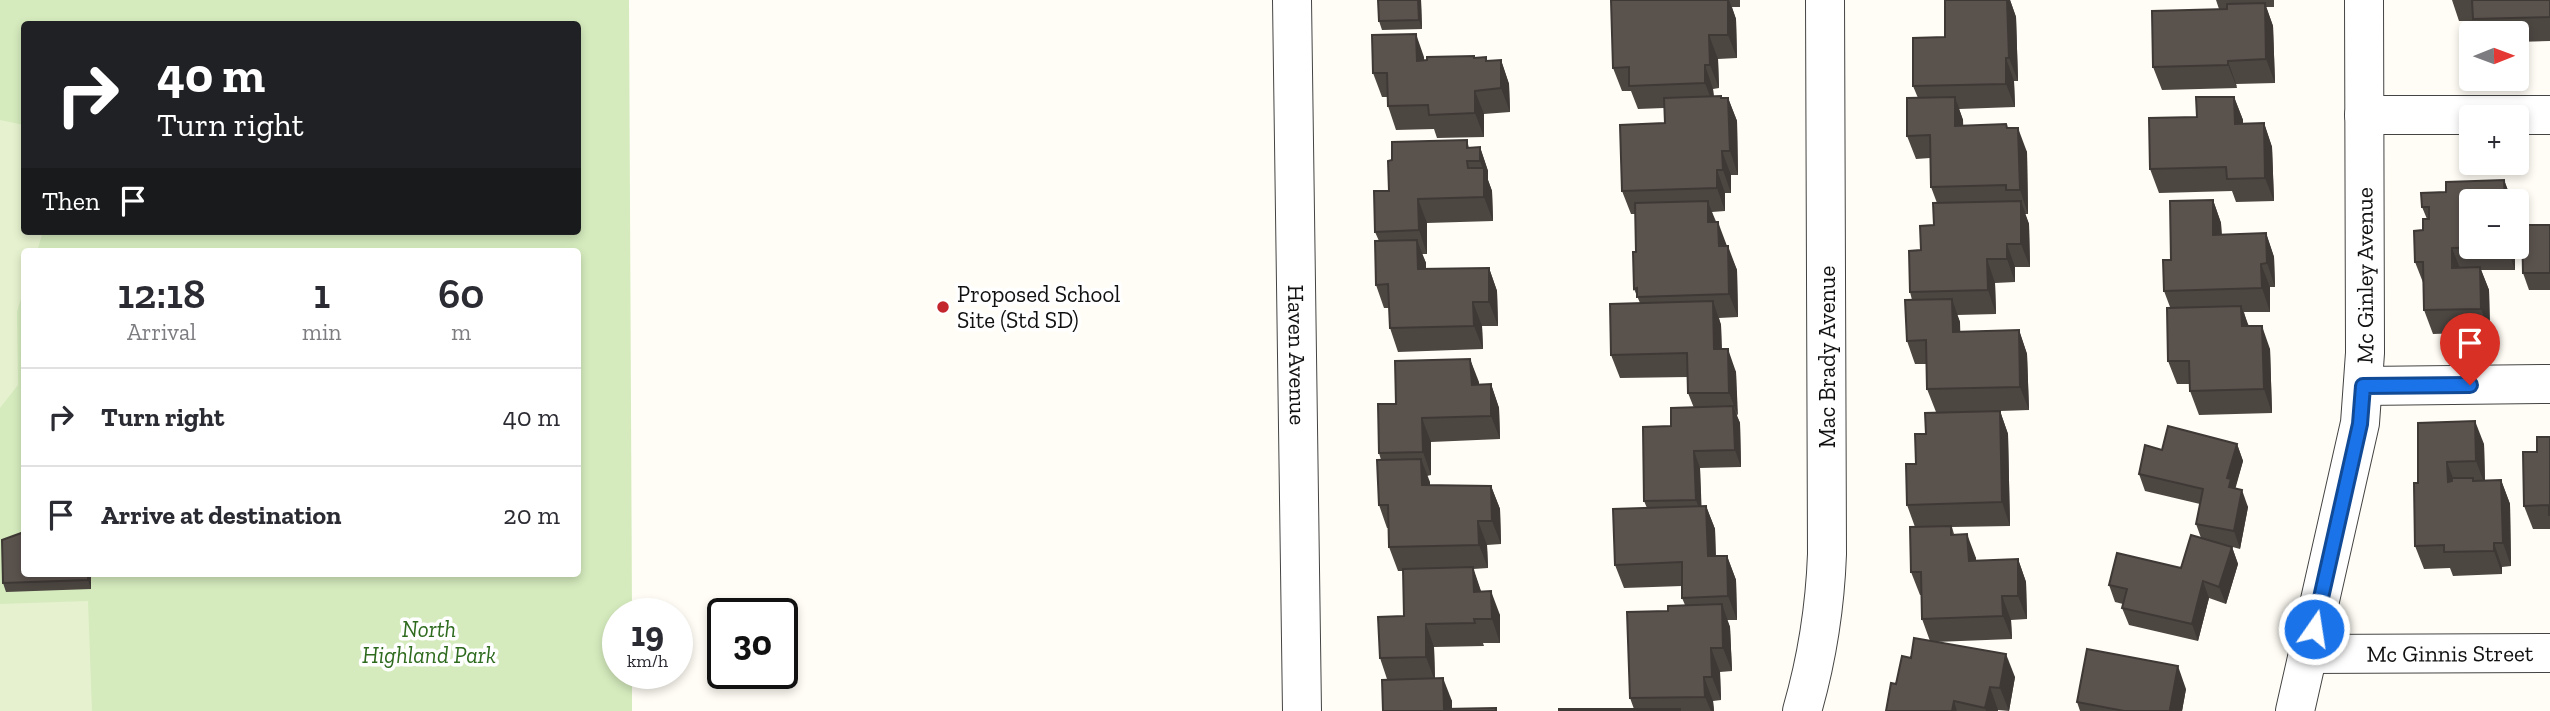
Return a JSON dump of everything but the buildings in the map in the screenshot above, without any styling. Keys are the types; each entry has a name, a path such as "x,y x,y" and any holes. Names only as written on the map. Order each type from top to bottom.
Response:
{"street":[{"name":"Haven Avenue","path":"1292,0 1302,711"},
{"name":"Mac Brady Avenue","path":"1802,711 1815,668 1826,598 1828,554 1825,0"},
{"name":"Mc Ginley Avenue","path":"2295,711 2360,424 2365,353 2364,0"},
{"path":"2364,116 2550,115"},
{"path":"2363,386 2550,384"},
{"name":"Mc Ginnis Street","path":"2308,654 2550,653"}],"green space":[{"name":"North Highland Park","path":"0,0 629,0 632,598 602,598 602,689 632,689 632,711 0,711"},
{"path":"0,120 21,124 21,235 42,235 38,248 21,248 21,299 17,312 18,385 0,408"},
{"path":"88,601 92,711 0,711 0,604"}],"place":[{"name":"Proposed School Site (Std SD)","path":"943,307"}],"route":[{"path":"2314,629 2360,424 2363,386 2470,385"}]}
